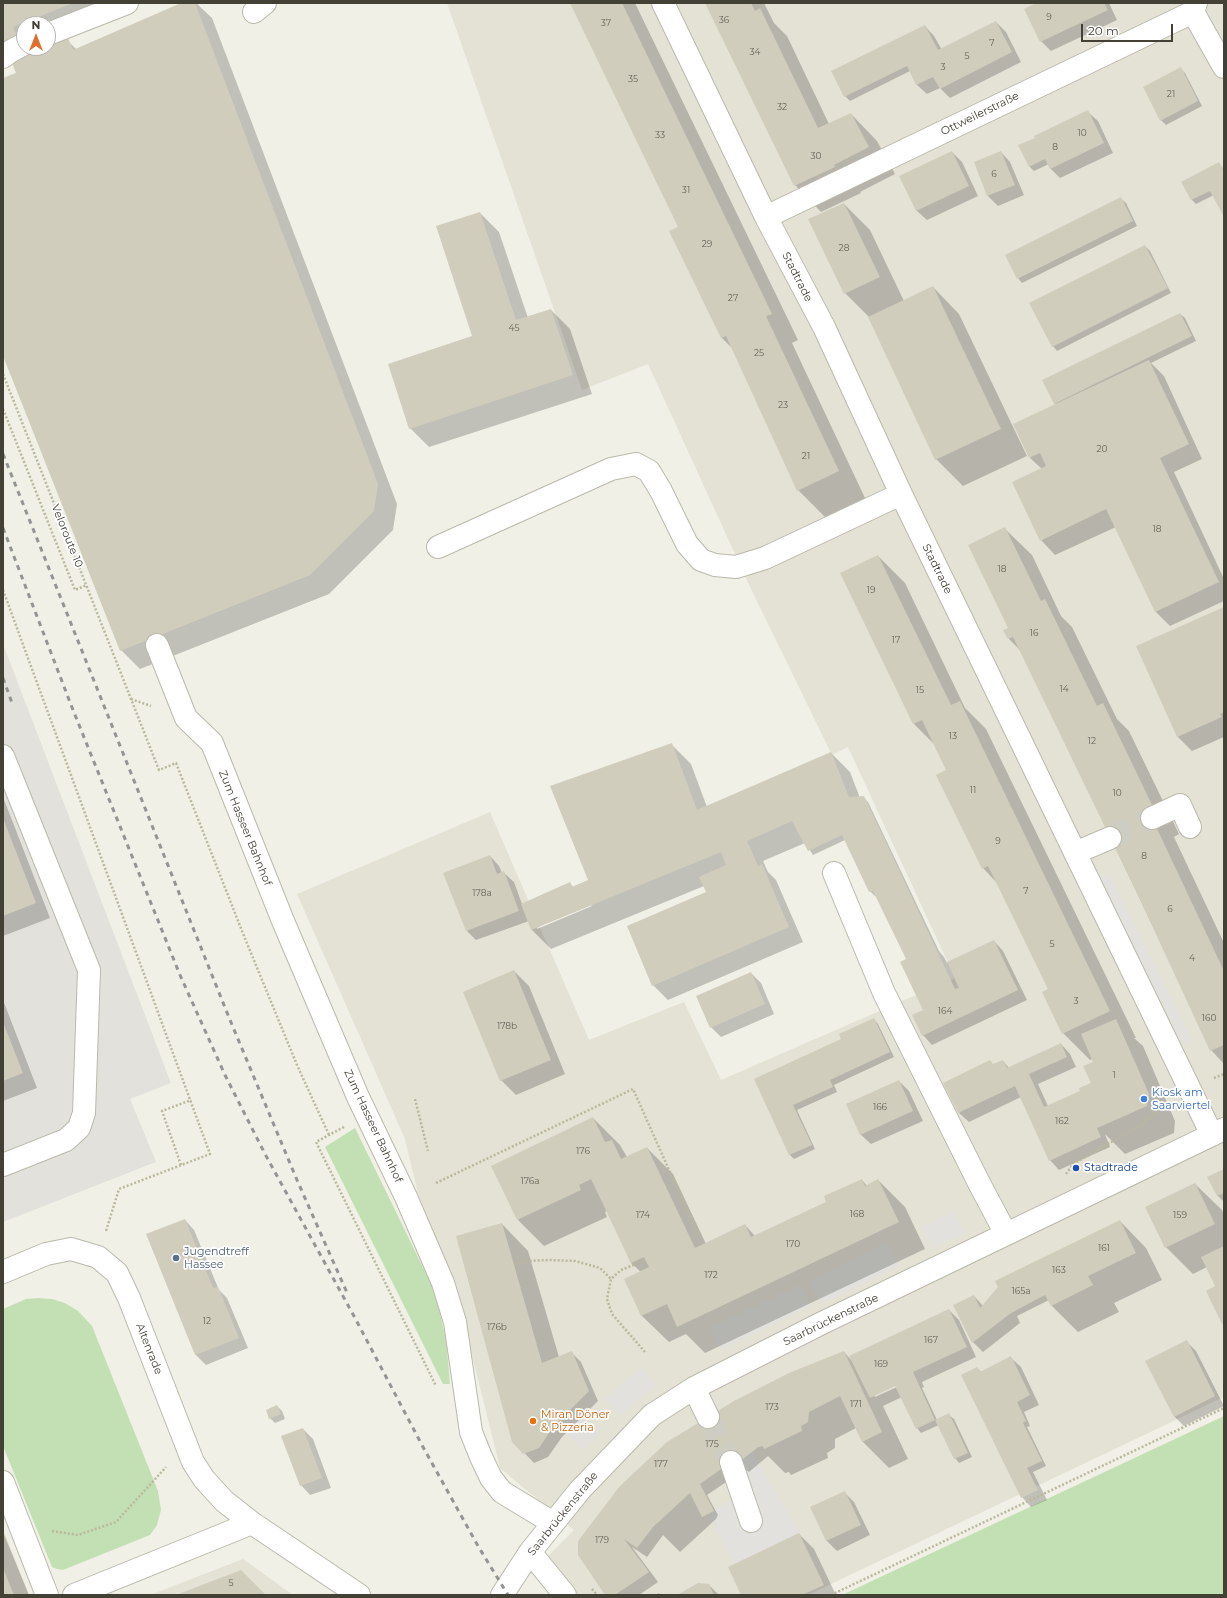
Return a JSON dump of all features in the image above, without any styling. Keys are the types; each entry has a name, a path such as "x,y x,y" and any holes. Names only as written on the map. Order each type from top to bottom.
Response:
{"street":[{"path":"56,31 127,3"},
{"name":"Stadtrade","path":"663,3 766,217 824,327 901,494 1191,1091 1218,1132"},
{"path":"1195,7 1224,67"},
{"name":"Ottweilerstraße","path":"766,217 1195,7"},
{"path":"3,57 16,48"},
{"path":"438,546 611,469 636,464 649,471 661,491 687,544 701,560 715,565 736,567 765,558 901,494"},
{"name":"Zum Hasseer Bahnhof","path":"157,645 186,718 212,743 283,921 358,1097 406,1197 444,1283 455,1322 466,1403 472,1432 491,1478 502,1492 553,1523"},
{"path":"3,756 89,970 84,1113 79,1128 66,1140 3,1165"},
{"path":"1152,818 1180,805 1190,827"},
{"path":"1075,854 1110,838"},
{"path":"834,872 884,993 1006,1234"},
{"name":"Saarbrückenstraße","path":"502,1595 530,1552 580,1490 652,1415 694,1388 820,1324 1218,1132"},
{"name":"Altenrade","path":"4,1267 46,1254 71,1249 98,1257 117,1273 129,1298 193,1462 204,1479 224,1501 252,1524 360,1595"},
{"path":"694,1388 708,1416"},
{"path":"731,1462 751,1521"},
{"path":"3,1482 48,1595"},
{"path":"74,1595 252,1524"},
{"path":"530,1552 565,1595"}],"path":[{"name":"Veloroute 10","path":"3,374 159,770 176,764 297,1065 329,1135 316,1142 430,1376 444,1399 466,1403"},
{"path":"3,409 75,590 87,585"},
{"path":"3,590 210,1154 119,1189 98,1257"},
{"path":"1073,1164 1141,1126 1170,1101 1224,1074"},
{"path":"436,1183 633,1089 699,1237"},
{"path":"415,1099 428,1151"},
{"path":"181,1165 162,1111 191,1100"},
{"path":"645,1352 612,1314 607,1299 611,1279 622,1270 646,1260"},
{"path":"514,1264 527,1261 575,1261 600,1268 611,1279"},
{"path":"831,1595 1224,1408"},
{"path":"19,1522 53,1531 78,1535 116,1522 186,1444"}],"shaded area":[{"path":"447,3 1224,3 1224,1397 808,1595 575,1595 545,1559 574,1530 500,1468 462,1315 417,1190 405,1139 297,894 490,812 589,1040 684,1002 721,1080 955,978 848,747 832,755 751,589 648,364 582,390"},
{"path":"3,644 171,1083 130,1099 156,1162 3,1222"},
{"path":"1109,874 1192,1041 1183,1045 1100,878"},
{"path":"954,1211 965,1233 933,1248 922,1227"},
{"path":"887,1242 899,1265 821,1304 809,1281"},
{"path":"800,1285 810,1306 721,1350 710,1328"},
{"path":"641,1368 656,1385 620,1415 605,1398"},
{"path":"580,1413 600,1433 583,1450 563,1430"},
{"path":"752,1452 799,1533 735,1564 708,1514 737,1497 738,1463"},
{"path":"3,1529 29,1595 3,1595"},
{"path":"243,1559 293,1595 150,1595"}],"green space":[{"path":"355,1128 435,1292 446,1339 450,1384 443,1384 325,1147"},
{"path":"26,1299 52,1299 65,1303 78,1311 92,1326 158,1491 161,1510 157,1525 150,1535 63,1570 52,1567 3,1446 3,1309"},
{"path":"1224,1416 1224,1595 842,1595"}],"building":[{"path":"3,3 73,3 40,16 16,16 16,26 13,27 16,34 16,56 56,56 56,43 68,38 73,50 181,3 195,3 378,484 374,511 310,575 120,651 3,356 3,78 16,73 3,40"},
{"path":"570,3 622,3 772,314 766,316 839,471 797,491 726,336 721,338 669,231 678,227"},
{"path":"705,3 751,3 755,11 760,8 818,128 851,113 869,147 834,165 835,167 794,186"},
{"path":"1036,3 1104,3 1108,10 1040,42 1024,9"},
{"path":"996,21 1012,52 940,89 933,77 916,85 907,66 844,97 831,71 925,25 938,50"},
{"path":"1181,67 1198,101 1160,121 1143,87"},
{"path":"1088,110 1104,143 1050,169 1045,159 1029,167 1018,145 1035,138 1034,136"},
{"path":"952,151 969,186 916,211 899,176"},
{"path":"1001,151 1015,185 987,196 974,162"},
{"path":"1219,162 1224,171 1224,217 1210,191 1191,200 1181,182"},
{"path":"1121,197 1133,221 1017,279 1005,255"},
{"path":"844,203 880,277 844,294 808,219"},
{"path":"480,212 516,320 551,309 573,375 409,429 388,364 472,336 436,226"},
{"path":"1145,245 1168,288 1052,347 1029,303"},
{"path":"933,286 1001,429 935,460 868,317"},
{"path":"1180,313 1192,336 1054,404 1042,380"},
{"path":"1149,360 1189,444 1160,458 1219,582 1155,612 1106,509 1040,541 1012,482 1046,466 1040,453 1029,458 1013,424"},
{"path":"1005,527 1041,601 1045,599 1097,706 1103,703 1153,807 1152,818 1224,971 1224,1045 1210,1051 1137,893 1013,637 1008,639 1003,630 1008,628 968,545"},
{"path":"878,555 951,705 960,701 1110,1011 1062,1034 1042,992 1048,989 988,866 982,869 936,775 946,770 922,720 913,724 840,573"},
{"path":"1224,607 1224,712 1220,714 1222,717 1177,737 1136,646"},
{"path":"672,743 697,810 831,752 849,797 864,796 955,989 959,988 947,962 994,940 1018,990 922,1036 912,1015 923,1010 900,962 906,959 873,891 869,892 842,835 808,851 792,821 747,841 758,866 762,864 789,927 652,986 627,926 706,892 699,877 726,865 721,852 531,930 521,904 570,882 572,887 588,880 550,786"},
{"path":"3,818 36,903 3,916"},
{"path":"490,855 497,874 504,871 519,911 466,931 443,873"},
{"path":"514,970 551,1060 500,1081 463,992"},
{"path":"751,972 765,1004 710,1028 696,996"},
{"path":"874,1018 890,1052 830,1080 833,1087 793,1105 812,1145 789,1155 754,1079 841,1039 839,1034"},
{"path":"1116,1019 1149,1094 1147,1106 1097,1128 1101,1137 1049,1161 1015,1086 958,1113 943,1083 990,1060 993,1064 1003,1060 1007,1068 1061,1043 1067,1057 1029,1074 1044,1107 1080,1091 1079,1088 1091,1083 1083,1066 1093,1062 1081,1034"},
{"path":"3,1022 23,1073 3,1081"},
{"path":"899,1080 913,1111 860,1135 846,1104"},
{"path":"593,1117 605,1142 612,1140 621,1159 647,1147 695,1248 745,1224 751,1237 826,1202 824,1196 862,1179 865,1186 878,1179 899,1222 677,1327 667,1304 641,1316 624,1279 649,1267 644,1257 631,1263 591,1179 579,1185 581,1190 517,1220 491,1166"},
{"path":"1224,1169 1224,1193 1217,1196 1207,1177"},
{"path":"1195,1183 1215,1224 1165,1248 1145,1207"},
{"path":"185,1219 213,1288 218,1287 239,1338 195,1355 146,1234"},
{"path":"1120,1220 1136,1253 1088,1276 1093,1285 1051,1306 1045,1295 1011,1313 972,1343 953,1305 974,1295 980,1308 998,1287 995,1281"},
{"path":"502,1223 542,1363 572,1351 589,1391 553,1427 539,1448 523,1454 512,1442 456,1236"},
{"path":"1224,1246 1224,1323 1222,1324 1206,1291 1215,1286 1201,1257"},
{"path":"949,1309 967,1347 913,1372 935,1420 916,1429 895,1386 870,1398 849,1356"},
{"path":"1187,1340 1215,1396 1174,1417 1145,1361"},
{"path":"844,1351 882,1432 862,1442 840,1396 809,1412 808,1422 801,1426 802,1431 764,1449 763,1446 758,1447 738,1463 731,1462 700,1484 714,1511 702,1517 690,1493 653,1527 637,1548 624,1539 649,1572 615,1595 605,1595 578,1555 578,1541 620,1486 667,1442 734,1401 789,1373"},
{"path":"1011,1356 1030,1395 1017,1402 1026,1421 1023,1423 1042,1461 1027,1468 1038,1490 1021,1498 961,1375 977,1367 980,1372"},
{"path":"277,1405 281,1414 269,1419 266,1410"},
{"path":"949,1413 968,1453 954,1459 935,1420"},
{"path":"303,1428 322,1478 300,1486 281,1436"},
{"path":"845,1491 861,1525 826,1541 810,1507"},
{"path":"799,1533 824,1585 802,1595 741,1595 728,1567"},
{"path":"3,1568 14,1595 3,1595"},
{"path":"241,1570 266,1595 176,1595"},
{"path":"698,1583 709,1584 714,1595 677,1595"}],"tunnel":[{"path":"1110,838 1152,818"},
{"path":"708,1417 731,1462"}],"railway":[{"path":"3,454 230,1020 297,1180 348,1295"},
{"path":"3,528 73,710 180,975 225,1075 265,1154 355,1318 423,1447 478,1546 508,1595"},
{"path":"3,678 12,703"}],"place":[{"name":"Kiosk am Saarviertel","path":"1144,1099"},
{"name":"Stadtrade","path":"1076,1168"},
{"name":"Jugendtreff Hassee","path":"176,1258"},
{"name":"Miran Döner & Pizzeria","path":"533,1421"}]}
